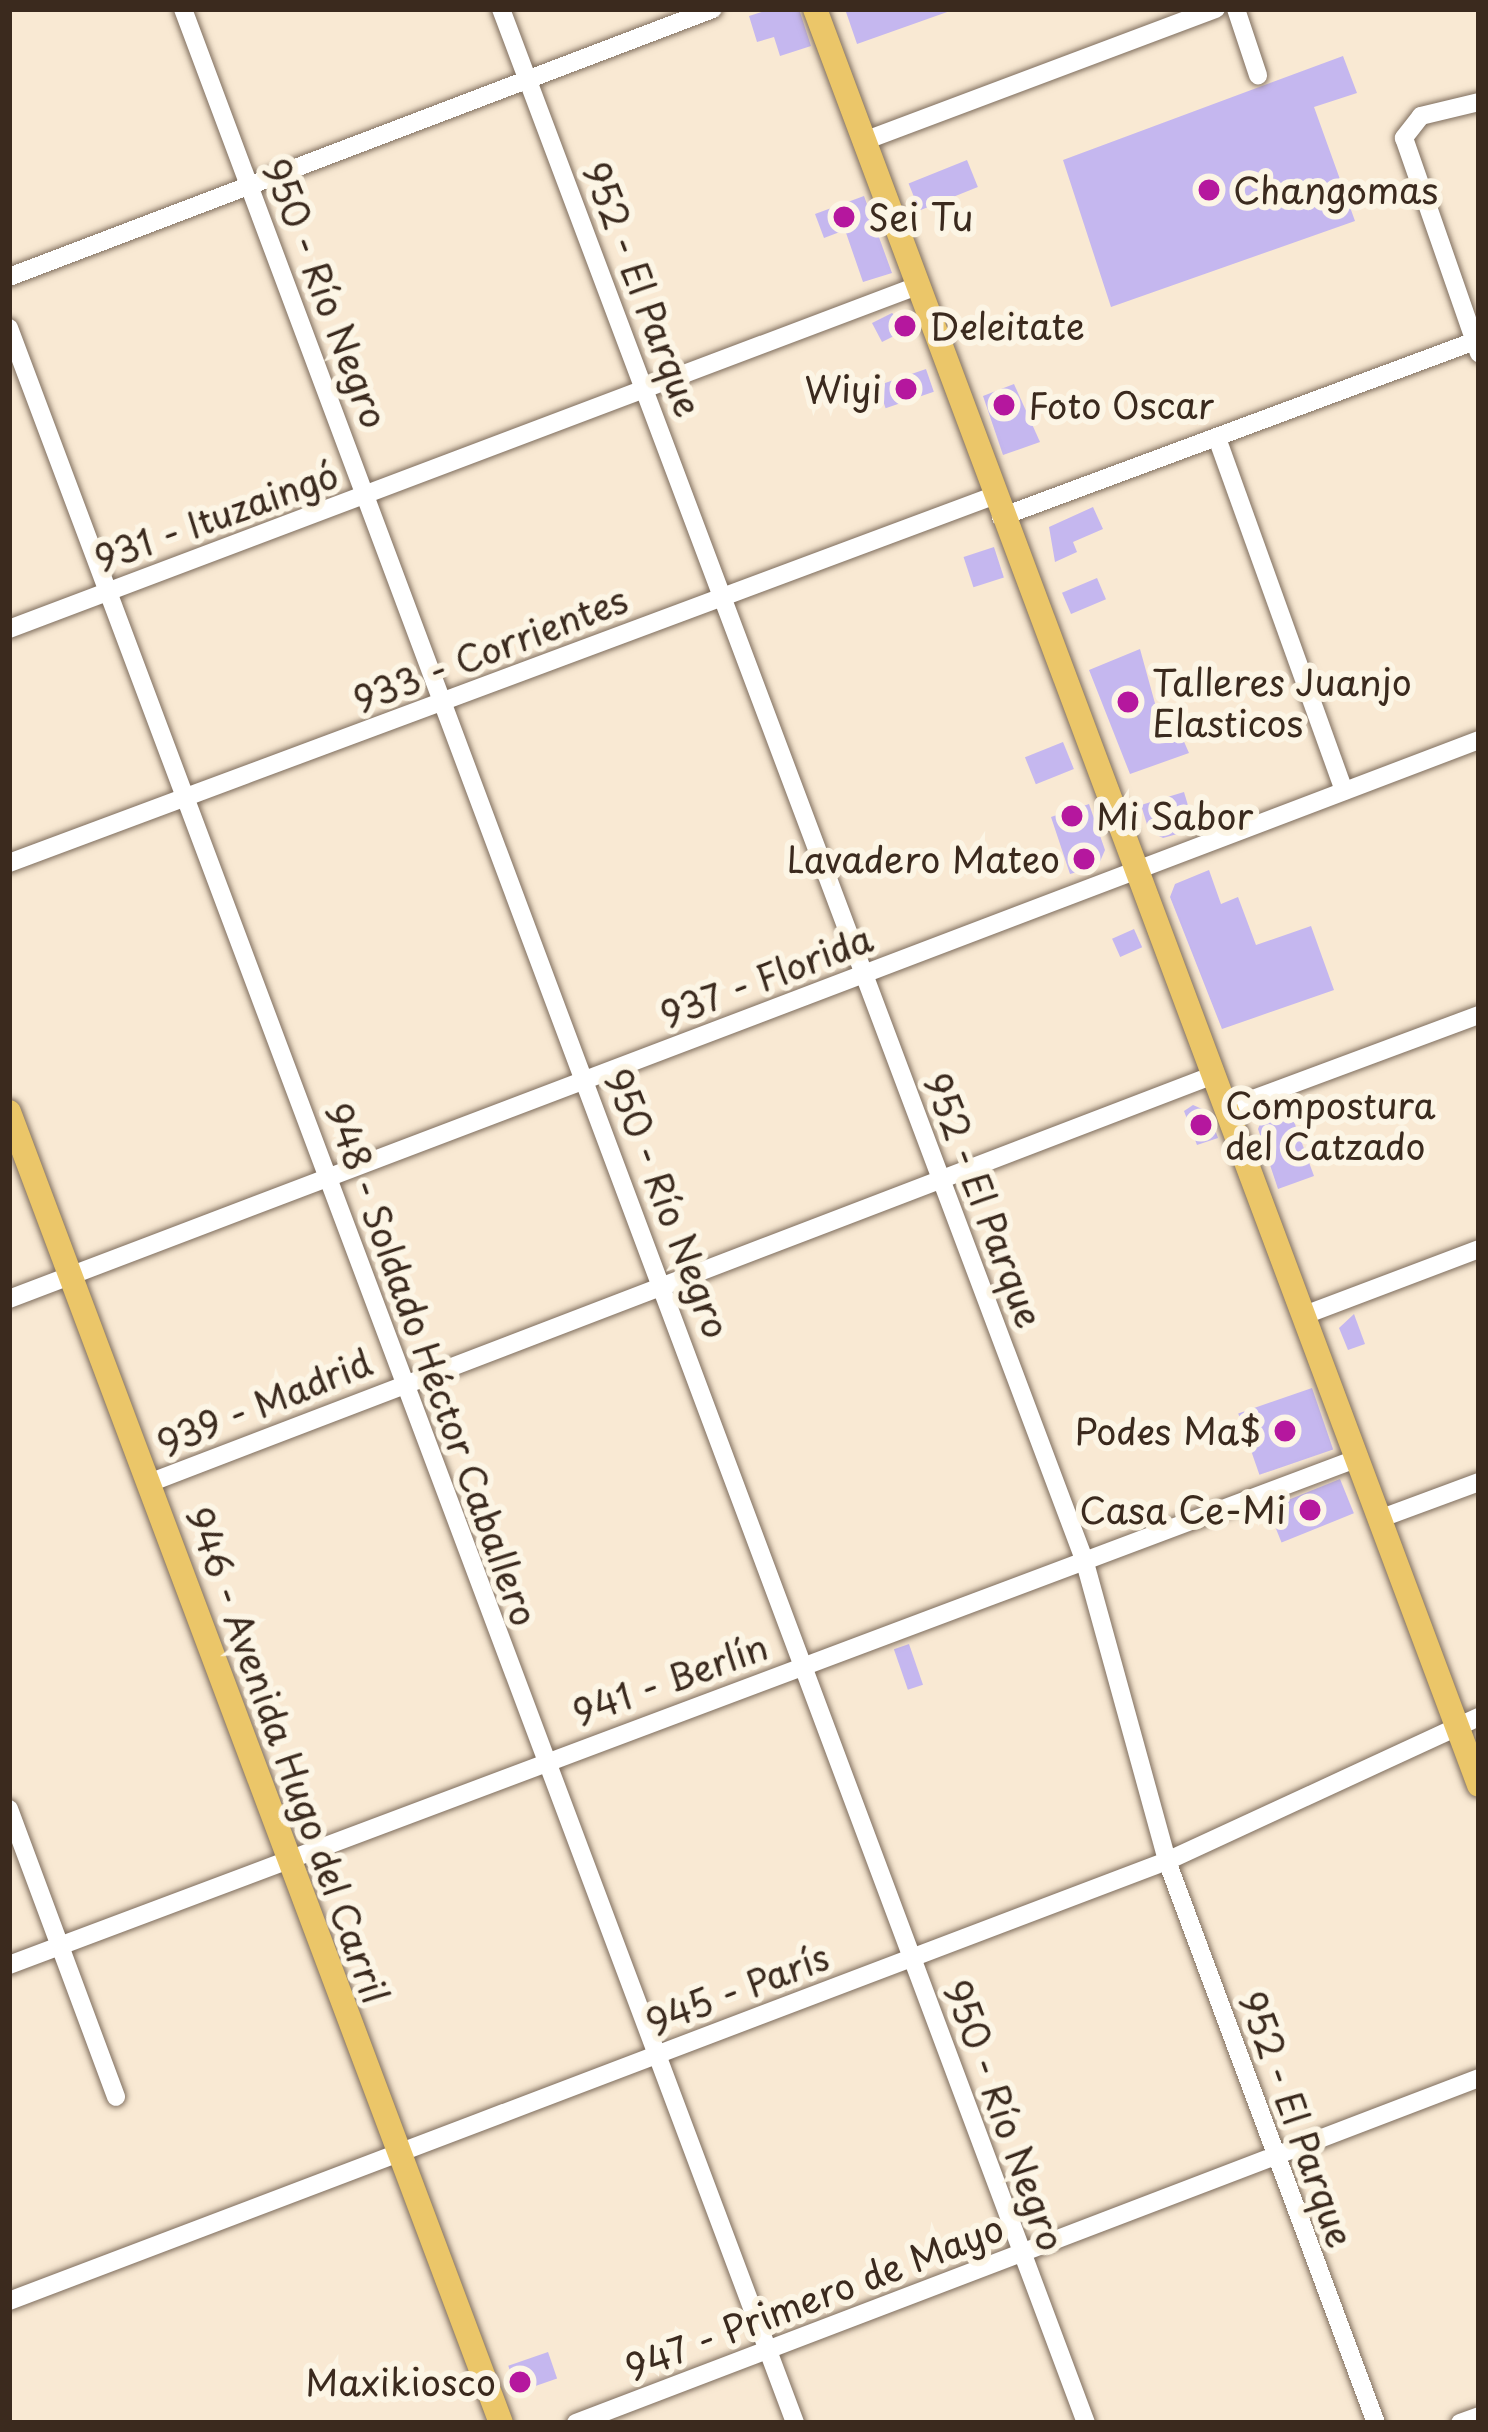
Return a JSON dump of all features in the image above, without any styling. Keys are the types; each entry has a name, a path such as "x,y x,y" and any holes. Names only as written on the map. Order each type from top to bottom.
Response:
{"main road":[{"path":"814,9 1356,1460 1467,1721 1479,1785"},
{"name":"946 - Avenida Hugo del Carril","path":"9,1112 501,2423"}],"street":[{"name":"950 - Río Negro","path":"183,9 664,1283 1086,2423"},
{"name":"952 - El Parque","path":"501,9 1084,1559 1167,1862 1376,2423"},
{"path":"9,277 713,9"},
{"path":"864,141 1216,9"},
{"path":"1236,9 1258,75"},
{"path":"1477,347 1404,138 1421,116 1479,102"},
{"name":"931 - Ituzaingó","path":"9,629 916,286"},
{"name":"948 - Soldado Héctor Caballero","path":"9,328 188,797 326,1178 408,1381 543,1761 795,2423"},
{"name":"933 - Corrientes","path":"9,863 725,595 1217,438 1477,347"},
{"path":"1217,438 1344,791"},
{"name":"937 - Florida","path":"9,1300 1479,740"},
{"path":"1226,1109 1479,1015"},
{"name":"939 - Madrid","path":"148,1483 1211,1076"},
{"path":"1302,1316 1479,1249"},
{"name":"941 - Berlín","path":"9,1965 1356,1460"},
{"path":"1379,1519 1479,1482"},
{"name":"945 - París","path":"9,2301 1167,1862 1467,1721"},
{"path":"9,1809 116,2097"},
{"name":"947 - Primero de Mayo","path":"576,2423 1479,2078"},
{"path":"1460,2423 1479,2416"}],"building":[{"path":"771,9 799,9 811,46 780,56 774,37 757,42 749,16"},
{"path":"845,9 949,9 950,11 857,44"},
{"name":"Changomas","path":"1343,56 1357,93 1314,107 1355,221 1111,307 1063,160"},
{"path":"967,160 978,187 919,210 909,184"},
{"path":"864,196 892,273 863,282 845,230 824,238 815,214"},
{"path":"892,313 910,328 882,342 872,323"},
{"name":"Wiyi","path":"926,369 934,392 886,408 878,386"},
{"path":"1014,384 1040,442 1003,455 983,396"},
{"path":"1093,507 1103,529 1073,542 1077,552 1055,562 1049,527"},
{"path":"994,547 1004,577 973,587 964,557"},
{"path":"1097,578 1106,599 1071,614 1062,593"},
{"path":"1140,649 1156,707 1167,703 1189,753 1130,774 1089,670"},
{"path":"1063,742 1074,769 1036,784 1025,757"},
{"path":"1184,792 1195,829 1163,838 1149,831 1141,805"},
{"path":"1089,804 1105,850 1098,866 1070,874 1051,817"},
{"path":"1209,870 1221,904 1238,897 1256,945 1311,926 1334,990 1222,1029 1170,897 1175,884"},
{"path":"1134,929 1142,947 1120,957 1112,939"},
{"name":"Compostura del Catzado","path":"1193,1105 1209,1112 1218,1138 1197,1145 1184,1111"},
{"path":"1288,1105 1314,1176 1278,1189 1258,1129 1264,1114"},
{"path":"1354,1314 1365,1344 1348,1350 1339,1328"},
{"name":"Podes Ma$","path":"1312,1388 1333,1449 1259,1475 1238,1413"},
{"name":"Casa Ce-Mi","path":"1340,1479 1354,1513 1282,1543 1268,1508"},
{"path":"909,1644 923,1685 908,1690 894,1649"},
{"path":"548,2352 557,2378 517,2392 508,2366"}],"place":[{"name":"Changomas","path":"1209,190"},
{"name":"Sei Tu","path":"844,217"},
{"name":"Deleitate","path":"905,326"},
{"name":"Wiyi","path":"906,389"},
{"name":"Foto Oscar","path":"1004,405"},
{"name":"Talleres Juanjo Elasticos","path":"1128,702"},
{"name":"Mi Sabor","path":"1072,816"},
{"name":"Lavadero Mateo","path":"1084,859"},
{"name":"Compostura del Catzado","path":"1201,1125"},
{"name":"Podes Ma$","path":"1285,1431"},
{"name":"Casa Ce-Mi","path":"1310,1510"},
{"name":"Maxikiosco","path":"520,2382"}]}
